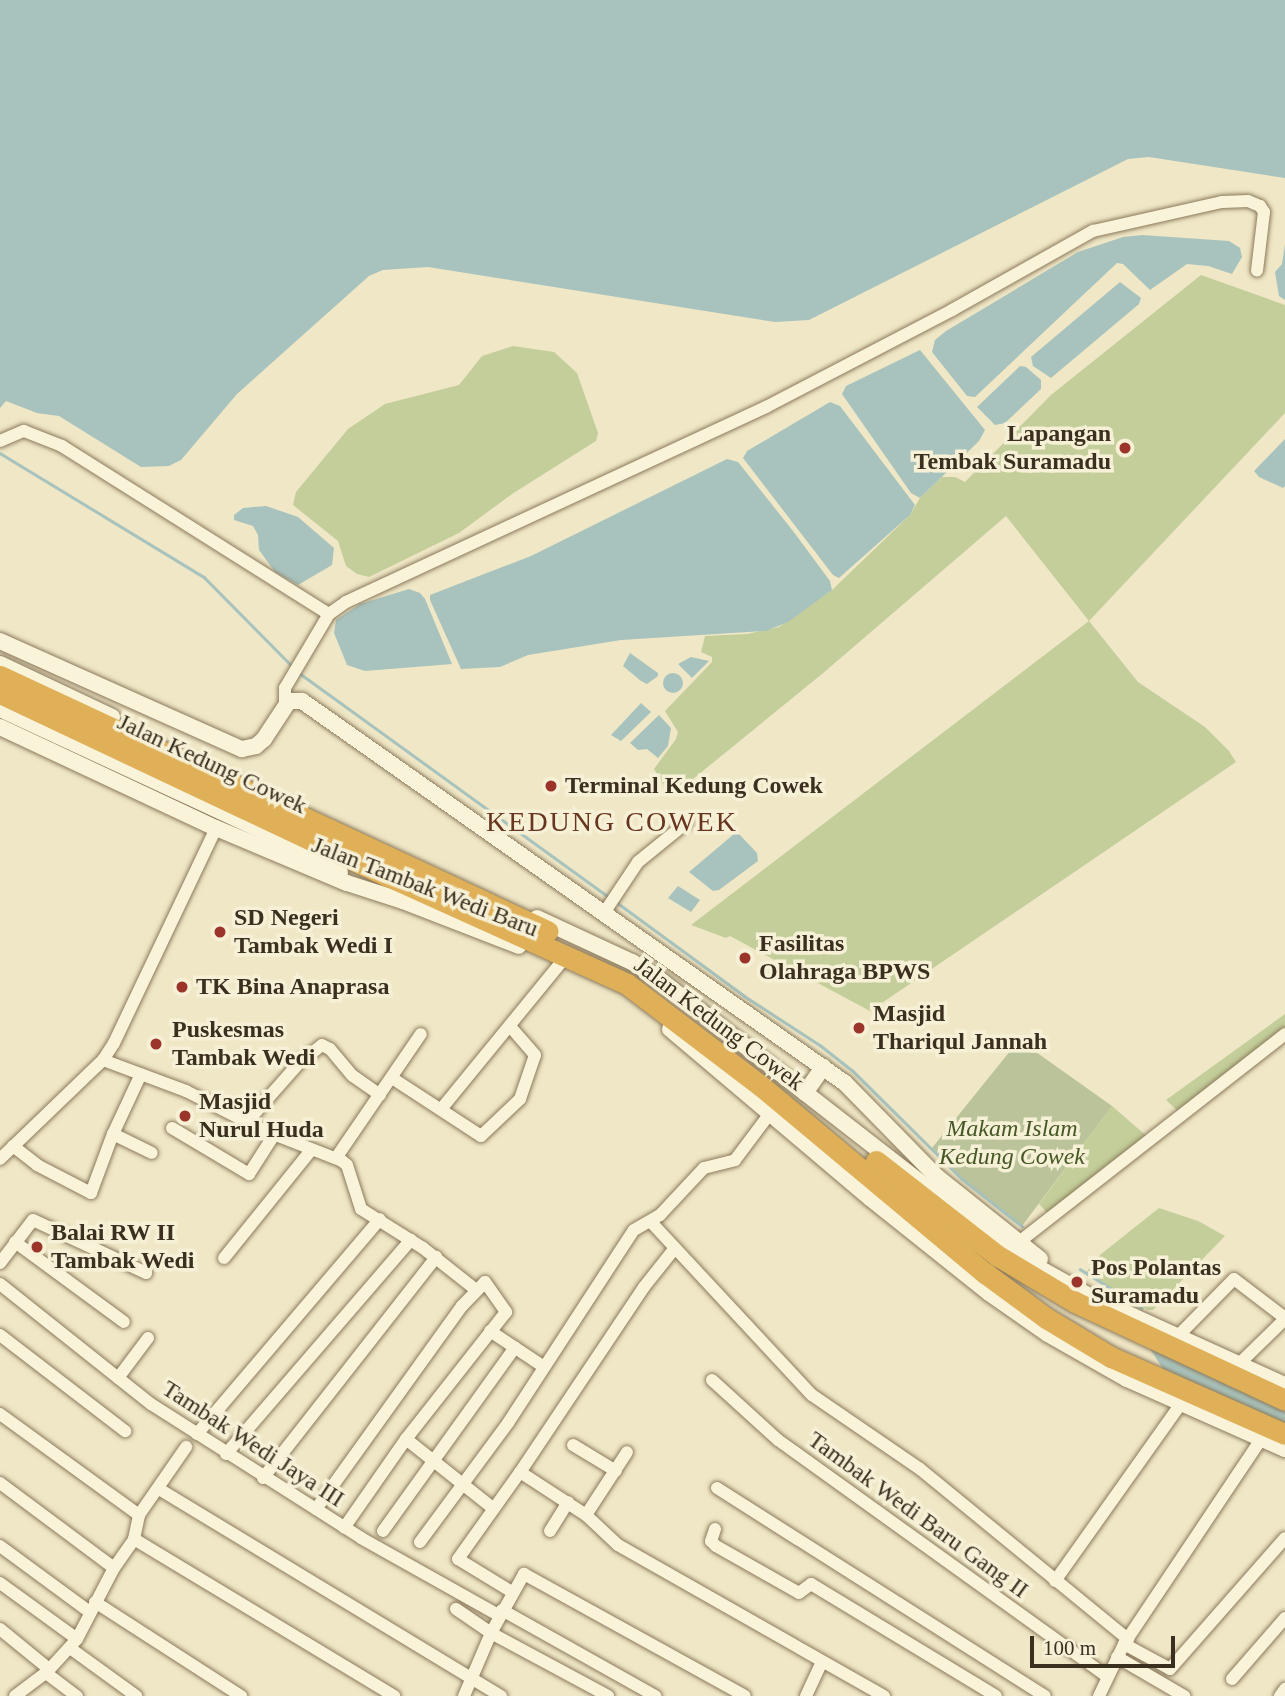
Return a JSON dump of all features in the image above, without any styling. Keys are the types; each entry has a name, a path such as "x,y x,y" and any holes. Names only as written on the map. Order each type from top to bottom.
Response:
{"highway":[{"name":"Jalan Kedung Cowek","path":"0,676 640,976 988,1249 1075,1302 1156,1333 1285,1400"},
{"name":"Jalan Kedung Cowek","path":"0,693 388,876 627,984 761,1086 1020,1300 1077,1338 1133,1367 1285,1434"},
{"path":"922,1239 944,1238"}],"main road":[{"path":"0,641 235,748 256,746 285,704 289,701 302,701 610,904 845,1083 931,1181 1006,1247 1064,1283"},
{"path":"0,664 632,962 659,979 805,1093 1019,1242 1064,1283"},
{"path":"0,709 306,850 337,871 403,901"},
{"name":"Jalan Tambak Wedi Baru","path":"0,727 216,828 347,883 403,901 560,964 634,1000 771,1112"},
{"path":"805,1093 823,1067"},
{"name":"Jalan Kedung Cowek","path":"771,1112 989,1293 1048,1334 1094,1363 1285,1449"},
{"name":"Jalan Kedung Cowek","path":"1064,1283 1156,1333 1239,1364 1285,1385"}],"street":[{"path":"285,704 283,694 329,614 346,601 766,407 952,310 1093,230 1222,202 1248,201 1260,206 1264,212 1257,271"},
{"path":"0,441 24,432 62,446 329,614"},
{"path":"610,904 638,862 686,823"},
{"path":"0,1159 103,1060 216,828"},
{"path":"442,1108 560,964"},
{"path":"392,1078 442,1108 480,1136 520,1099 536,1055 510,1026"},
{"path":"336,1158 421,1034"},
{"path":"1019,1242 1285,1034"},
{"path":"247,1122 299,1063 322,1045 330,1049 353,1076 380,1096"},
{"path":"103,1060 142,1073 274,1135 336,1158 347,1165 358,1205 436,1257 475,1289"},
{"path":"13,1146 37,1165 91,1193 113,1134 142,1073"},
{"path":"420,1542 508,1423 629,1235 638,1227 651,1222 704,1168 735,1160 771,1112"},
{"path":"172,1128 249,1174 274,1135"},
{"path":"113,1134 152,1153"},
{"path":"224,1258 311,1150"},
{"path":"197,1434 380,1219"},
{"path":"0,1263 31,1221 36,1220 146,1273"},
{"path":"651,1222 812,1395 920,1469 1126,1642 1170,1669 1285,1538"},
{"path":"226,1454 411,1240"},
{"path":"15,1242 124,1322"},
{"path":"512,1592 458,1561 644,1287 675,1248"},
{"path":"263,1478 436,1257"},
{"path":"1156,1333 1234,1279 1284,1323 1239,1364"},
{"path":"316,1509 475,1289 485,1282 507,1309 406,1439 344,1528"},
{"name":"Tambak Wedi Jaya III","path":"0,1284 118,1378 263,1478 344,1528 655,1696"},
{"path":"490,1331 544,1367"},
{"path":"0,1335 125,1431"},
{"path":"118,1378 148,1338"},
{"path":"383,1531 515,1347"},
{"name":"Tambak Wedi Baru Gang II","path":"712,1380 778,1440 1106,1676"},
{"path":"1055,1581 1182,1402"},
{"path":"0,1414 139,1515"},
{"path":"1099,1696 1106,1676 1126,1642 1262,1438"},
{"path":"406,1439 460,1485 494,1509"},
{"path":"573,1446 616,1471"},
{"path":"15,1696 47,1671 74,1643 114,1568 134,1539 139,1515 186,1447"},
{"path":"586,1515 627,1452"},
{"path":"520,1472 586,1515 618,1545 884,1696"},
{"path":"0,1483 114,1568"},
{"path":"717,1488 1045,1696"},
{"path":"159,1489 501,1696"},
{"path":"550,1531 568,1502"},
{"path":"715,1529 711,1541 716,1546 799,1593 811,1584 996,1696"},
{"path":"134,1539 394,1696"},
{"path":"0,1546 93,1607 241,1696"},
{"path":"464,1696 491,1633 524,1574 745,1696"},
{"path":"0,1583 136,1696"},
{"path":"456,1609 491,1633 608,1696"},
{"path":"1232,1679 1285,1618"},
{"path":"0,1629 77,1696"},
{"path":"1119,1658 1184,1696"},
{"path":"806,1696 822,1662"},
{"path":"1280,1696 1285,1689"}],"green space":[{"name":"Lapangan Tembak Suramadu","path":"1201,275 1285,305 1285,413 1089,621 1006,516 822,674 677,792 666,789 654,769 676,739 678,732 665,711 712,662 712,657 701,652 705,636 747,634 779,627 832,590 910,515 920,498 942,477 955,477 965,482 1051,395"},
{"path":"513,346 554,352 577,373 598,433 596,441 512,494 459,533 369,577 357,574 346,566 338,541 293,505 296,492 348,429 385,404 459,385 482,356"},
{"path":"1089,621 1138,682 1205,727 1236,762 870,1011 730,936 726,938 691,925"},
{"path":"1285,1014 1285,1034 1181,1114 1166,1100"},
{"name":"Makam Islam Kedung Cowek","path":"1019,1040 1112,1106 1022,1226 961,1178 932,1148"},
{"path":"1112,1106 1150,1139 1051,1217 1039,1204"},
{"path":"1159,1208 1198,1221 1225,1236 1153,1310 1148,1310 1086,1273 1100,1255"}],"water":[{"path":"0,0 1285,0 1285,178 1149,157 1128,159 809,320 775,322 428,267 383,270 369,276 237,394 181,460 169,466 141,467 59,416 37,413 6,401 0,408"},
{"path":"1142,235 1229,241 1240,248 1242,257 1232,274 1208,266 1187,264 1150,290 1123,264 1117,263 975,397 967,396 932,352 935,340 946,331 1078,252 1123,237"},
{"path":"1285,244 1285,300 1279,296 1275,272 1282,264"},
{"path":"1120,282 1141,298 1139,304 1051,378 1033,366 1031,357"},
{"path":"920,350 985,430 979,441 920,498 911,493 842,394 846,386"},
{"path":"1020,366 1026,367 1041,380 1041,389 1005,423 995,425 977,407"},
{"path":"830,402 840,406 915,505 910,515 839,578 833,575 743,458 747,451"},
{"path":"1285,439 1283,488 1259,477 1254,471"},
{"path":"727,459 738,462 830,581 832,590 788,622 766,631 621,640 528,655 500,667 461,669 430,595 531,556"},
{"path":"266,506 298,517 334,548 332,565 298,585 275,572 259,550 258,535 253,526 234,520 234,515 243,508"},
{"path":"409,589 420,593 425,599 452,664 365,671 347,665 334,633 336,620 360,604"},
{"path":"630,653 658,673 658,676 647,684 641,681 623,666"},
{"path":"691,657 709,661 692,678 678,664"},
{"path":"669,673 677,673 683,683 677,693 669,693 663,687 663,679"},
{"path":"641,703 651,712 621,741 611,735"},
{"path":"659,715 671,728 668,746 658,758 647,749 638,750 630,743"},
{"path":"734,834 739,834 757,853 758,861 719,890 713,891 689,872"},
{"path":"678,886 700,900 691,912 668,898"},
{"path":"1149,1347 1285,1409 1285,1425 1163,1369"}],"waterway":[{"path":"0,453 204,577 293,667"},
{"path":"298,672 610,898"},
{"path":"615,901 853,1071 961,1178 1022,1226"},
{"path":"1080,1269 1142,1308"}],"place":[{"name":"Lapangan Tembak Suramadu","path":"1125,448"},
{"name":"Terminal Kedung Cowek","path":"551,786"},
{"name":"SD Negeri Tambak Wedi I","path":"220,932"},
{"name":"Fasilitas Olahraga BPWS","path":"745,958"},
{"name":"TK Bina Anaprasa","path":"182,987"},
{"name":"Masjid Thariqul Jannah","path":"859,1028"},
{"name":"Puskesmas Tambak Wedi","path":"156,1044"},
{"name":"Masjid Nurul Huda","path":"185,1116"},
{"name":"Balai RW II Tambak Wedi","path":"37,1247"},
{"name":"Pos Polantas Suramadu","path":"1077,1282"}],"district":[{"name":"KEDUNG COWEK","path":"612,822"}]}
